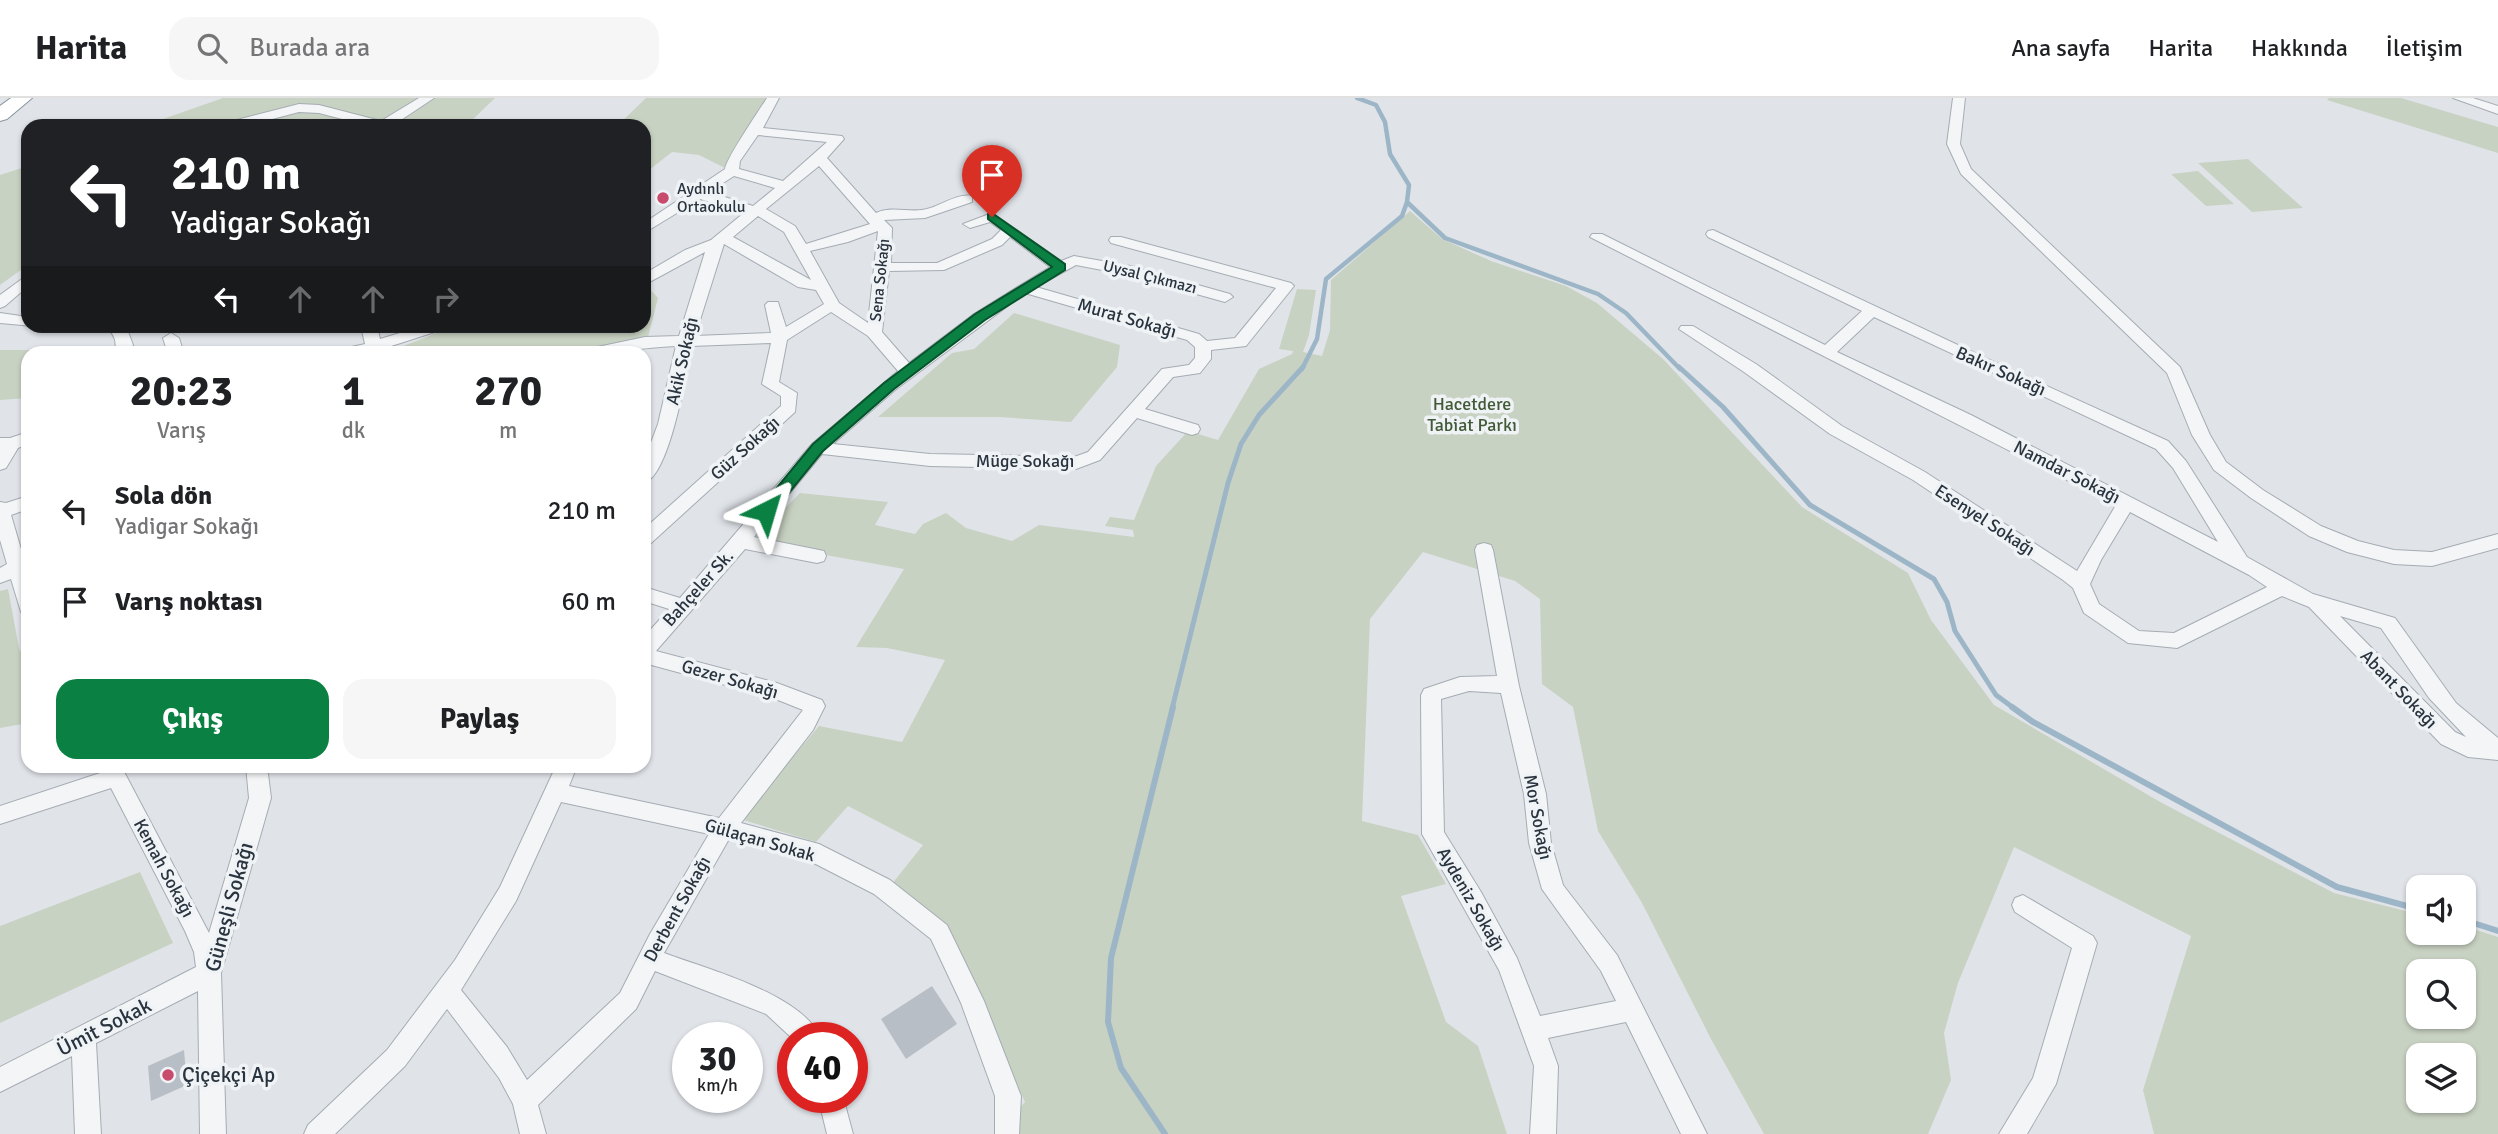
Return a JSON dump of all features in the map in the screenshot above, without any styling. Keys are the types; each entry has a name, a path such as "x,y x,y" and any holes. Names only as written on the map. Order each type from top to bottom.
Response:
{"highway":[{"path":"0,115 23,98"}],"street":[{"path":"394,119 428,98"},
{"path":"651,225 732,171 733,160 746,147 774,98"},
{"path":"1959,98 1952,144 1955,155 1966,171 2174,371 2201,435 2220,466 2257,494 2315,531 2354,547 2394,557 2432,559 2498,541"},
{"path":"2459,98 2498,110"},
{"path":"257,119 299,108 319,109 357,119"},
{"path":"651,275 719,240 820,158 836,139 756,131"},
{"name":"Sena Sokağı","path":"820,158 885,228 887,238 880,307 874,333 908,372"},
{"path":"732,171 784,186"},
{"path":"699,194 769,215 790,229 834,306 852,321 874,333"},
{"path":"802,249 843,239 877,222 885,214 925,214 967,199"},
{"path":"970,225 992,217 1009,230 1067,263"},
{"path":"883,267 939,267 997,242 1009,230"},
{"name":"Bakır Sokağı","path":"1713,234 2162,445 2176,459 2241,562"},
{"name":"Namdar Sokağı","path":"1597,237 2127,503 2241,562 2281,588 2314,602 2375,616 2388,623 2437,696 2472,733 2498,751"},
{"path":"719,240 803,284 821,286"},
{"name":"Akik Sokağı","path":"651,466 668,423 703,277 719,240"},
{"path":"1116,240 1286,286 1240,342 1203,346"},
{"name":"Bahçeler Sk.","path":"651,644 818,448 908,372 1023,288 1067,263"},
{"name":"Uysal Çıkmazı","path":"1067,263 1130,271 1225,297"},
{"path":"0,303 21,285"},
{"name":"Murat Sokağı","path":"1023,288 1193,337 1203,346"},
{"name":"Güz Sokağı","path":"651,533 789,408 789,393 770,384 780,338 773,304"},
{"path":"626,346 645,342 780,338 815,314 834,306"},
{"path":"1827,352 1871,310"},
{"path":"0,318 21,321"},
{"name":"Esenyel Sokağı","path":"1687,329 1750,368 1836,430 1919,476 2081,584 2091,608 2135,638 2177,641 2281,588"},
{"path":"385,346 419,333"},
{"name":"Müge Sokağı","path":"818,448 930,460 1076,463 1094,456 1168,373 1194,369 1203,359 1203,346"},
{"path":"1135,412 1192,429"},
{"path":"0,464 13,442"},
{"path":"2081,584 2092,559 2127,503"},
{"path":"21,504 1,510 21,557"},
{"path":"740,541 817,556"},
{"name":"Mor Sokağı","path":"1485,550 1508,686 1535,794 1540,843 1553,889 1609,963 1694,1134"},
{"path":"0,576 21,566"},
{"path":"651,596 684,606"},
{"name":"Abant Sokağı","path":"2314,602 2440,732 2468,748 2498,751"},
{"name":"Gezer Sokağı","path":"651,655 777,691 815,706"},
{"name":"Aydeniz Sokağı","path":"1508,686 1478,682 1451,685 1431,695 1433,834 1473,898 1509,965 1533,1029 1546,1066 1543,1134"},
{"name":"Derbent Sokağı","path":"525,1123 628,1001 724,828 806,724 815,706"},
{"path":"0,815 110,773"},
{"name":"Kemah Sokağı","path":"114,773 194,925 206,952 209,973"},
{"name":"Güneşli Sokağı","path":"213,1134 209,973 260,798 257,773"},
{"path":"317,1134 396,1058 446,991 508,894 564,773"},
{"name":"Gülaçan Sokak","path":"555,792 724,828 811,851 882,887 939,932 972,1001 1009,1096 1007,1133"},
{"path":"2012,1134 2044,1084 2085,943 2023,905"},
{"path":"650,958 774,1006 792,1022"},
{"name":"Ümit Sokak","path":"0,1080 209,973"},
{"path":"446,991 496,1053 525,1123"},
{"path":"1533,1029 1632,1009"},
{"path":"84,1037 88,1134"},
{"path":"834,1113 840,1134"}],"green space":[{"path":"223,98 495,98 473,119 163,119"},
{"path":"646,98 768,98 727,169 699,155 672,152 651,168 651,119 624,119"},
{"path":"2401,98 2498,127 2498,153 2327,100"},
{"path":"2248,159 2303,208 2252,212 2198,163"},
{"path":"21,168 21,270 0,285 0,175"},
{"path":"2198,171 2234,204 2206,206 2171,174"},
{"name":"Hacetdere Tabiat Parkı","path":"1410,211 1442,239 1491,261 1566,286 1597,303 1663,359 1802,507 1908,573 1931,620 1994,705 2162,803 2334,893 2406,911 2406,945 2476,945 2476,930 2498,937 2498,1134 2154,1134 2143,1090 2191,936 2014,847 1958,983 1944,1033 1951,1080 1928,1134 1764,1134 1711,1039 1642,903 1598,831 1573,707 1542,684 1540,599 1515,581 1423,552 1370,619 1362,821 1418,835 1446,884 1401,896 1446,1022 1478,1046 1507,1134 997,1134 1025,1102 947,932 887,890 923,845 848,806 816,842 740,819 819,726 902,742 945,660 887,648 856,647 904,569 752,542 800,493 888,502 875,525 915,534 923,524 946,513 966,528 1012,541 1039,525 1134,537 1133,530 1105,526 1110,517 1134,520 1156,466 1188,431 1218,440 1259,369 1292,354 1293,351 1279,349 1297,289 1316,290 1309,335 1303,352 1322,356 1330,330 1331,280"},
{"path":"651,290 658,298 651,325"},
{"path":"1014,313 1120,345 1117,367 1071,422 1000,417 878,417 952,353 974,349"},
{"path":"437,333 649,333 648,337 608,346 403,346"},
{"path":"0,350 21,350 21,398 0,400"},
{"path":"8,589 21,652 21,724 0,728 0,591"},
{"path":"140,872 173,943 0,1023 0,926"}],"building":[{"path":"932,986 957,1024 906,1059 881,1019"},
{"name":"Çiçekçi Ap","path":"184,1050 187,1085 151,1101 148,1066"}],"waterway":[{"path":"1357,98 1376,105 1385,122 1390,154 1409,185 1407,202"},
{"path":"1303,367 1317,339 1326,279 1402,216 1407,202"},
{"path":"1407,202 1445,238 1598,294 1626,313 1680,369"},
{"path":"1172,709 1228,483 1241,444 1259,415 1303,367"},
{"path":"1679,367 1723,407 1810,505 1934,579 1947,602 1955,631 1996,695 2015,709"},
{"path":"1165,1134 1121,1068 1108,1022 1111,958 1173,707"},
{"path":"2012,707 2033,722 2337,887 2406,906"},
{"path":"2476,924 2498,931"}],"place":[{"name":"Aydınlı Ortaokulu","path":"663,198"},
{"name":"Çiçekçi Ap","path":"168,1075"}],"route":[{"path":"766,511 818,448 889,386 980,317 1060,267 992,217"}]}
